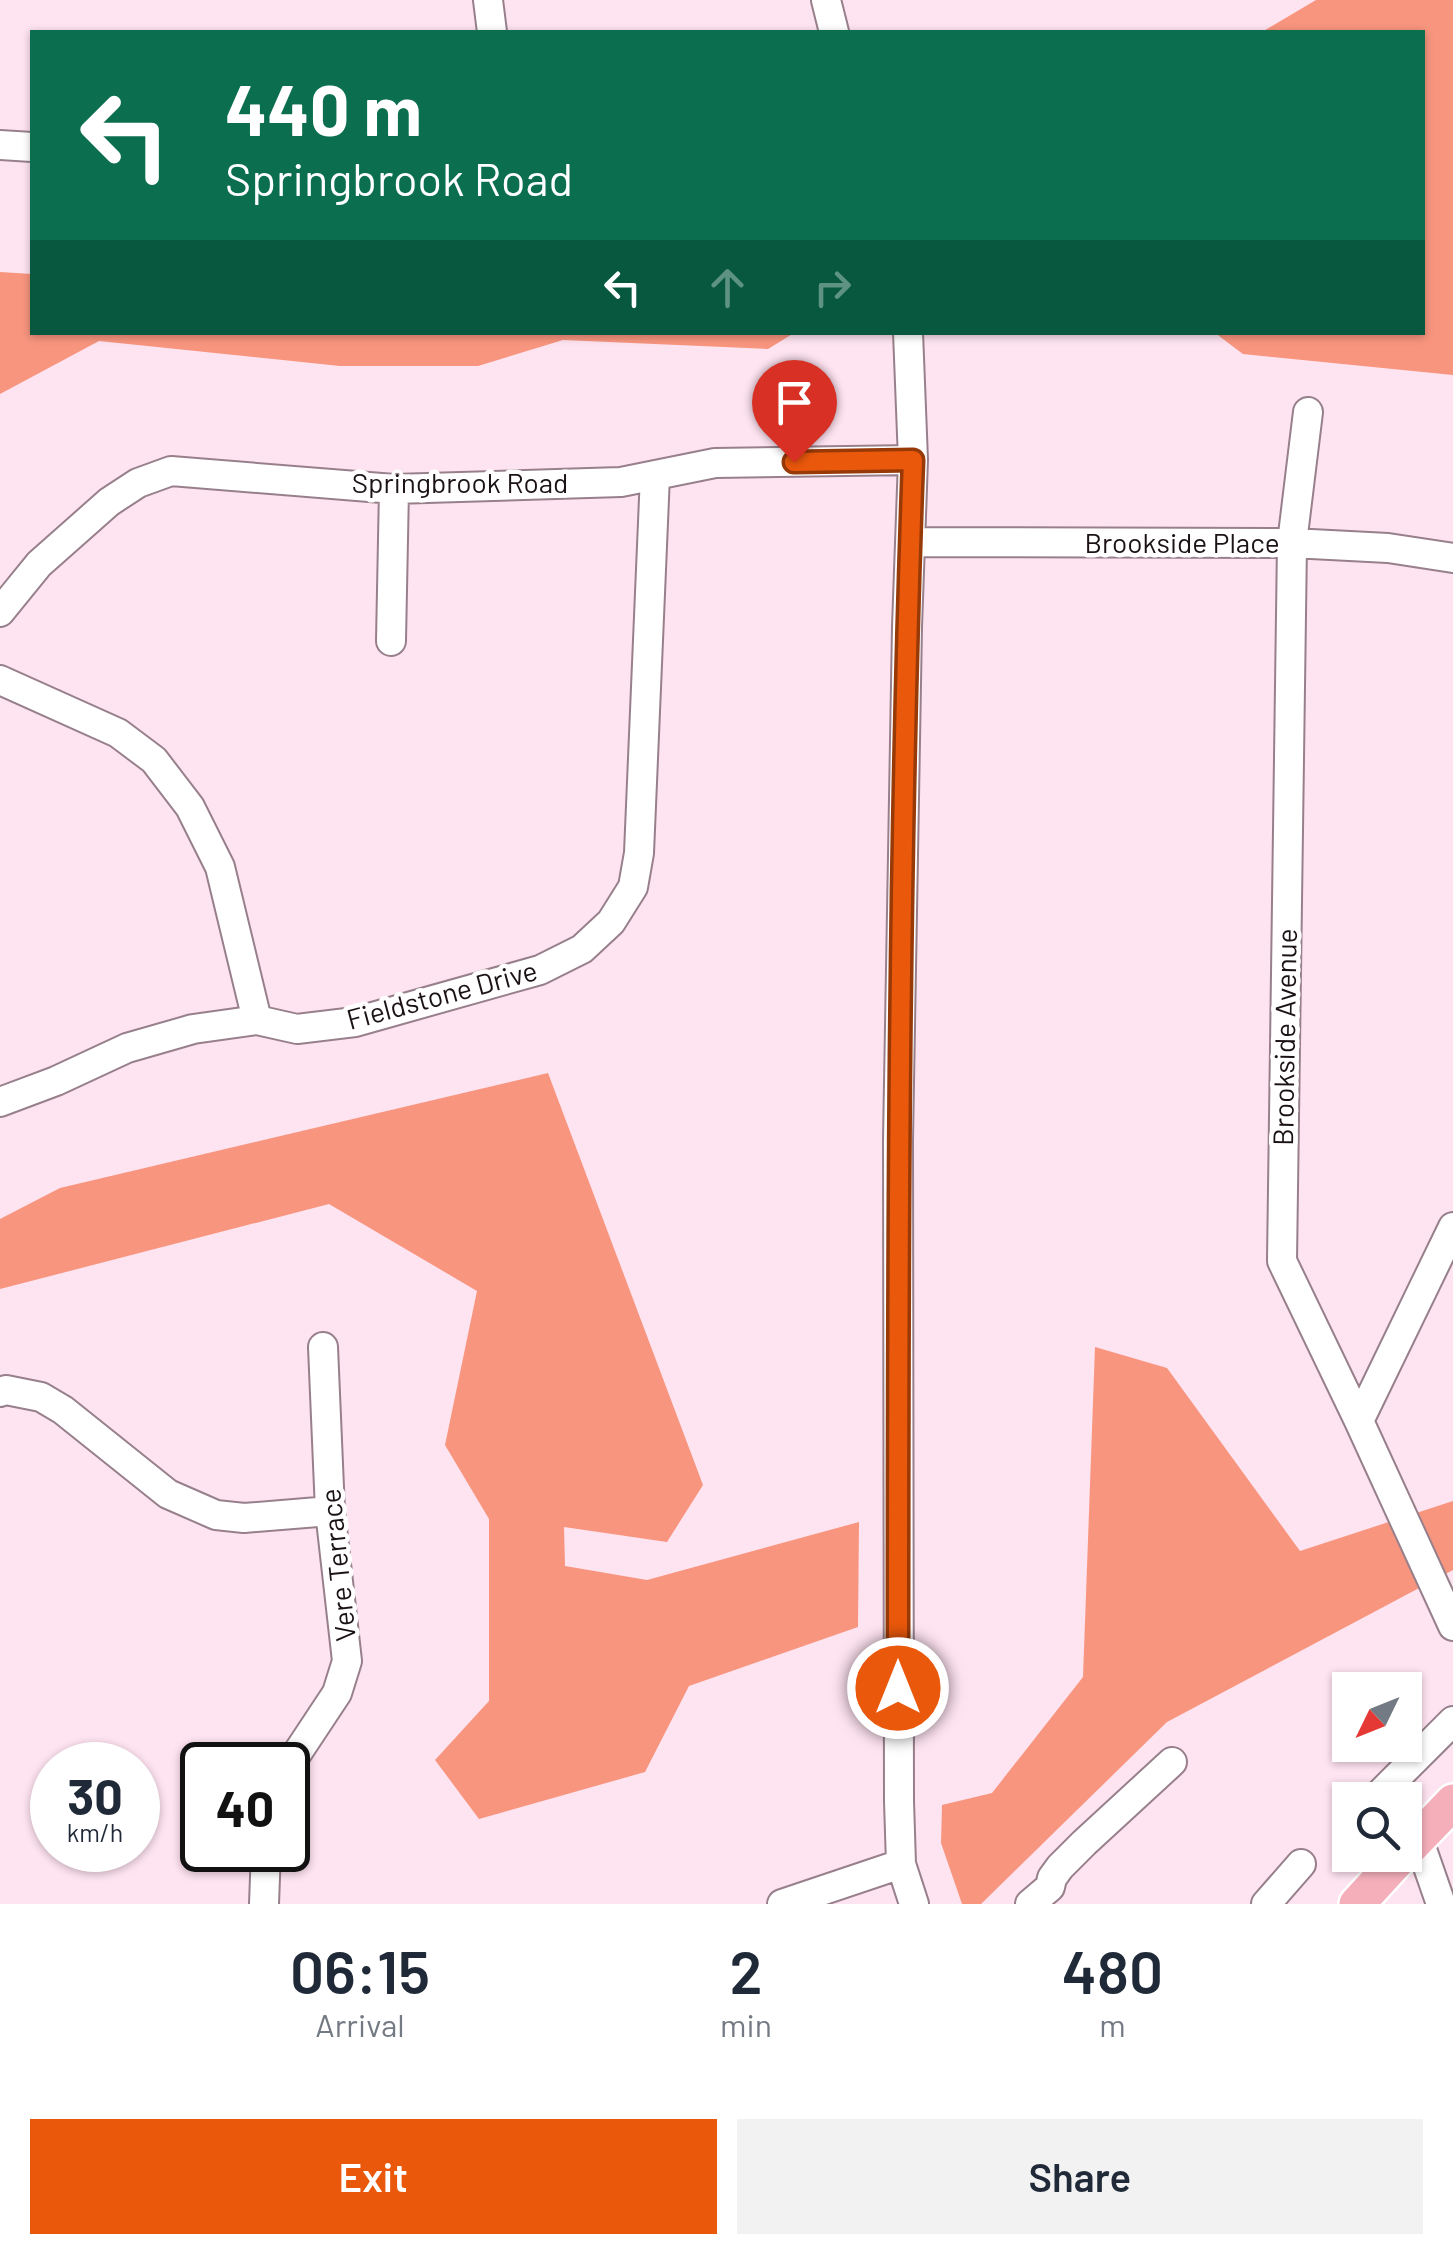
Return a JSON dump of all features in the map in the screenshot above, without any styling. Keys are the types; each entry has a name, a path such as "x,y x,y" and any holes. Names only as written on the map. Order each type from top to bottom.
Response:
{"main road":[{"path":"1422,1832 1453,1802"},
{"path":"1357,1904 1385,1872"}],"street":[{"path":"488,0 492,30"},
{"path":"826,0 834,30"},
{"path":"0,145 30,147"},
{"path":"908,335 913,460 898,1229 899,1782 902,1864 914,1904"},
{"name":"Brookside Avenue","path":"1308,412 1292,543 1282,1261 1453,1626"},
{"name":"Springbrook Road","path":"0,612 39,564 109,502 138,482 171,471 394,488 620,482 715,462 913,460"},
{"name":"Fieldstone Drive","path":"0,1102 127,1048 193,1030 258,1020 297,1029 356,1022 540,970 582,949 612,922 633,887 638,853 654,475"},
{"path":"391,640 394,488"},
{"name":"Brookside Place","path":"910,542 1292,543 1388,548 1453,558"},
{"path":"0,680 118,733 154,760 190,807 220,866 258,1020"},
{"path":"1359,1421 1453,1227"},
{"name":"Vere Terrace","path":"304,1742 337,1692 348,1661 330,1511 323,1347"},
{"path":"0,1392 41,1397 63,1410 168,1494 216,1515 244,1518 330,1511"},
{"path":"1392,1782 1453,1722"},
{"path":"1049,1898 1052,1878 1060,1867 1172,1762"},
{"path":"782,1904 902,1864"},
{"path":"1266,1904 1301,1864"},
{"path":"1422,1870 1441,1904"},
{"path":"264,1904 265,1872"}],"shaded area":[{"path":"1316,0 1453,0 1453,375 1243,354 1218,335 1425,335 1425,30 1265,30"},
{"path":"0,272 30,274 30,335 791,335 768,349 563,340 478,366 340,366 99,341 0,394"},
{"path":"548,1073 703,1485 667,1542 564,1527 565,1566 647,1580 859,1522 858,1627 689,1686 645,1772 479,1819 435,1760 489,1701 489,1519 445,1445 477,1291 329,1204 0,1289 0,1219 60,1188"},
{"path":"1095,1347 1167,1368 1300,1551 1453,1501 1453,1570 1167,1722 981,1904 962,1904 941,1843 942,1805 992,1793 1083,1677"}],"route":[{"path":"794,462 913,460 898,1140 898,1688"}]}
